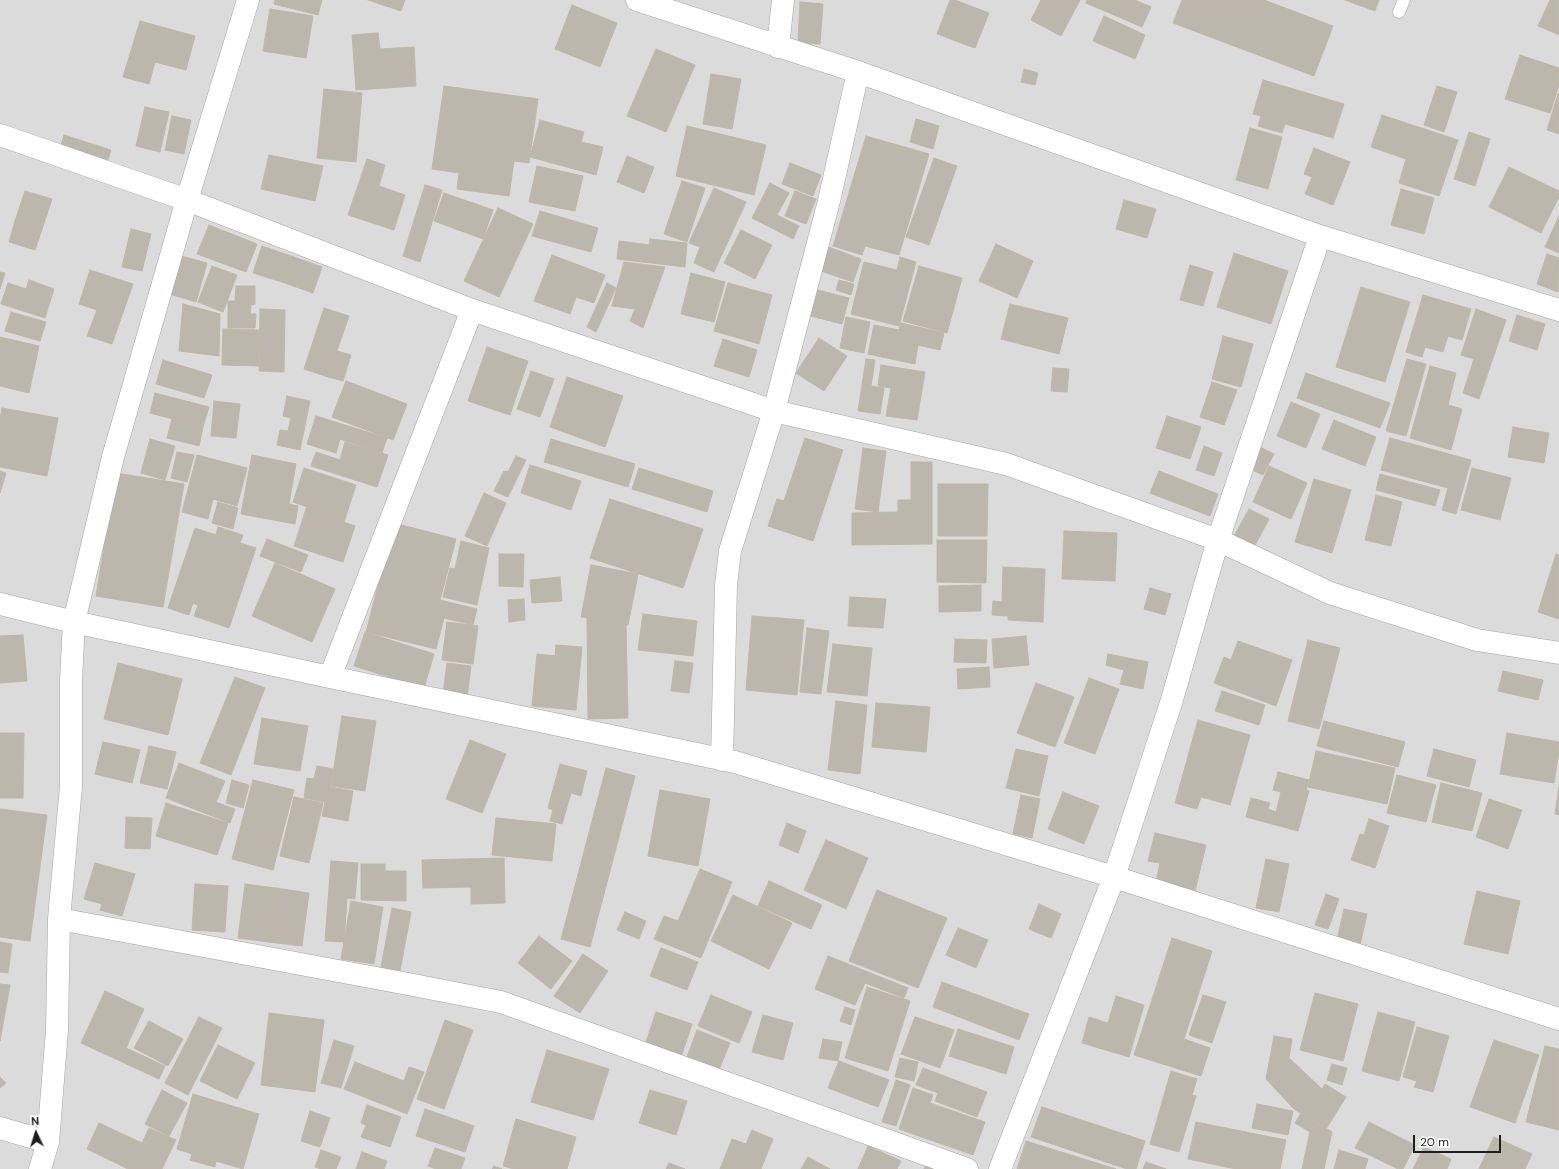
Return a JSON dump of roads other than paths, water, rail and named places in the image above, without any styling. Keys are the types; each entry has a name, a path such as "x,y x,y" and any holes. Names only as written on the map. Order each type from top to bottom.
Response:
{"street":[{"path":"40,1169 48,1142 57,1030 59,918 71,786 71,681 74,622 113,457 187,200 248,0"},
{"path":"637,0 858,72 1320,236 1559,310"},
{"path":"778,47 783,0"},
{"path":"722,760 726,586 730,551 774,412 830,202 858,72"},
{"path":"0,135 187,200 472,310 774,412 1006,464 1218,540 1330,593 1477,640 1559,653"},
{"path":"1000,1169 1114,877 1171,703 1218,540 1320,236"},
{"path":"330,677 472,310"},
{"path":"0,604 74,622 735,762 1114,877 1559,1019"},
{"path":"59,918 501,1002 967,1169"},
{"path":"0,1128 48,1142"}],"lane":[{"path":"1399,12 1404,0"}]}
